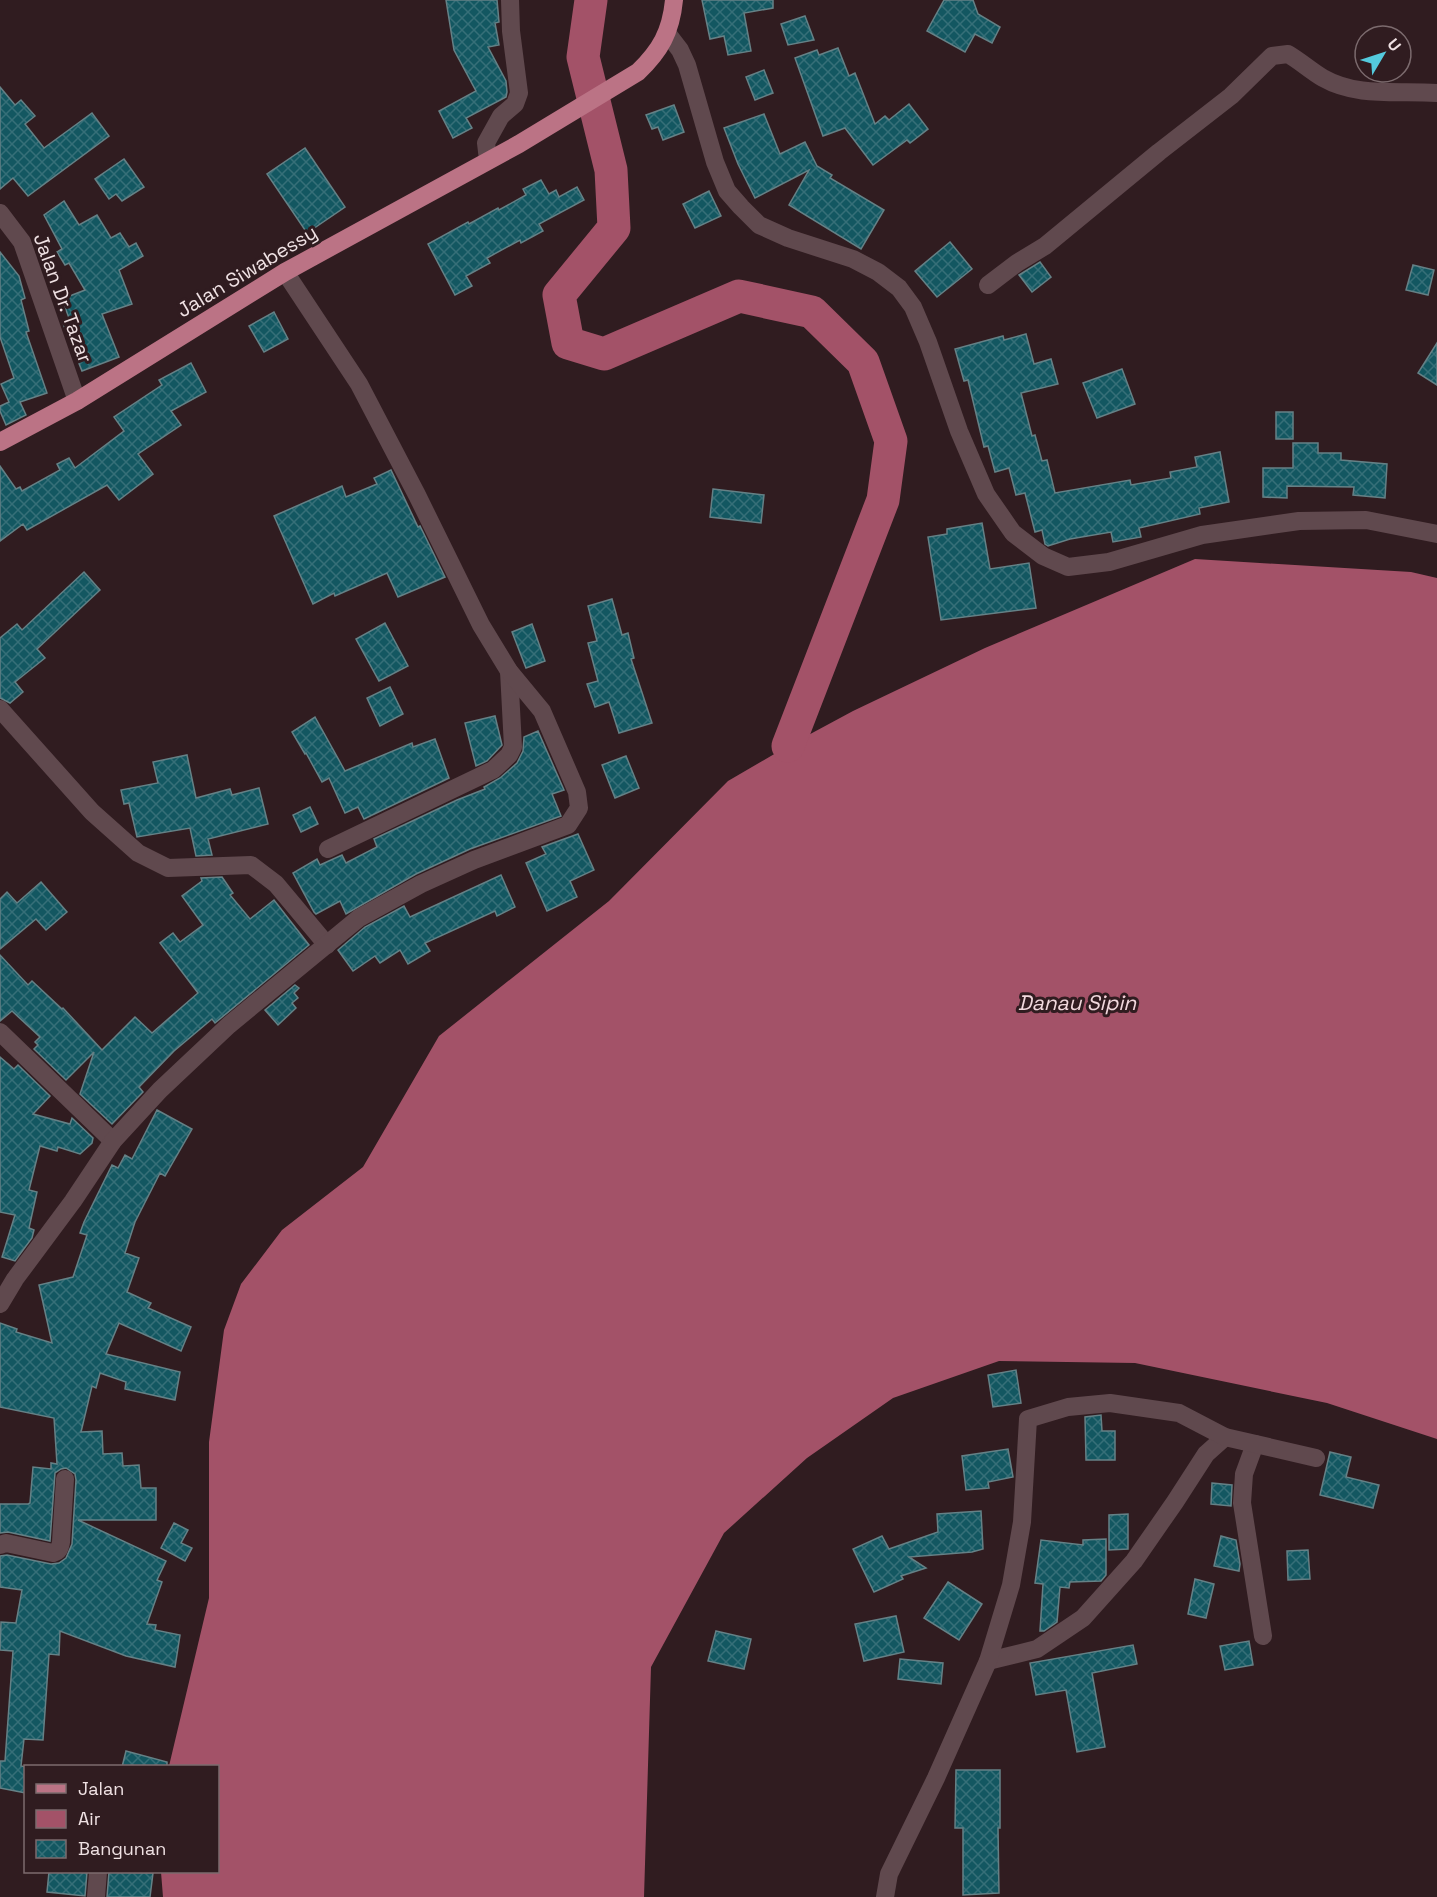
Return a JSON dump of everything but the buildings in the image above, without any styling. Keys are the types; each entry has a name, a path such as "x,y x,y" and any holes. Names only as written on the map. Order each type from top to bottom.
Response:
{"main road":[{"name":"Jalan Siwabessy","path":"0,442 77,401 285,272 519,144 638,72 655,56 667,33 674,0"}],"street":[{"path":"488,160 486,143 501,116 515,104 519,93 510,31 510,0"},
{"path":"667,33 680,50 687,65 715,162 727,191 759,225 788,238 853,259 878,272 898,288 913,308 928,342 959,431 986,494 1013,533 1043,556 1068,567 1109,562 1202,535 1299,521 1366,520 1437,534"},
{"path":"988,285 1045,246 1231,96 1272,56 1288,54 1322,78 1350,89 1370,93 1412,91 1437,93"},
{"name":"Jalan Dr. Tazar","path":"0,213 22,242 77,401"},
{"path":"0,1304 15,1279 113,1142 160,1090 229,1024 359,918 422,884 474,860 568,825 579,808 577,792 542,711 509,671 481,625 359,384 285,272"},
{"path":"327,849 493,770 503,762 513,747 509,671"},
{"path":"0,709 92,812 138,853 168,868 251,865 276,884 327,945"},
{"path":"0,1032 113,1142"},
{"path":"885,1897 889,1874 936,1778 988,1661 1011,1585 1022,1522 1028,1419 1068,1407 1110,1403 1179,1413 1225,1437 1316,1458"},
{"path":"988,1661 1038,1649 1083,1618 1134,1561 1206,1454 1225,1437"},
{"path":"1255,1444 1244,1474 1242,1503 1263,1636"},
{"path":"0,1545 6,1543 57,1552 60,1549 65,1479"},
{"path":"96,1897 98,1873"}],"water":[{"name":"Danau Sipin","path":"1195,559 1411,572 1437,578 1437,1439 1327,1403 1135,1363 999,1361 893,1398 807,1458 724,1533 651,1667 644,1897 163,1897 161,1873 219,1873 219,1765 169,1765 209,1598 209,1442 224,1330 241,1284 282,1230 363,1167 439,1036 609,901 728,781 853,711 985,648"}],"waterway":[{"path":"591,0 583,57 611,170 614,228 559,295 568,343 604,354 739,296 812,312 863,362 891,441 883,500 788,746"}]}
